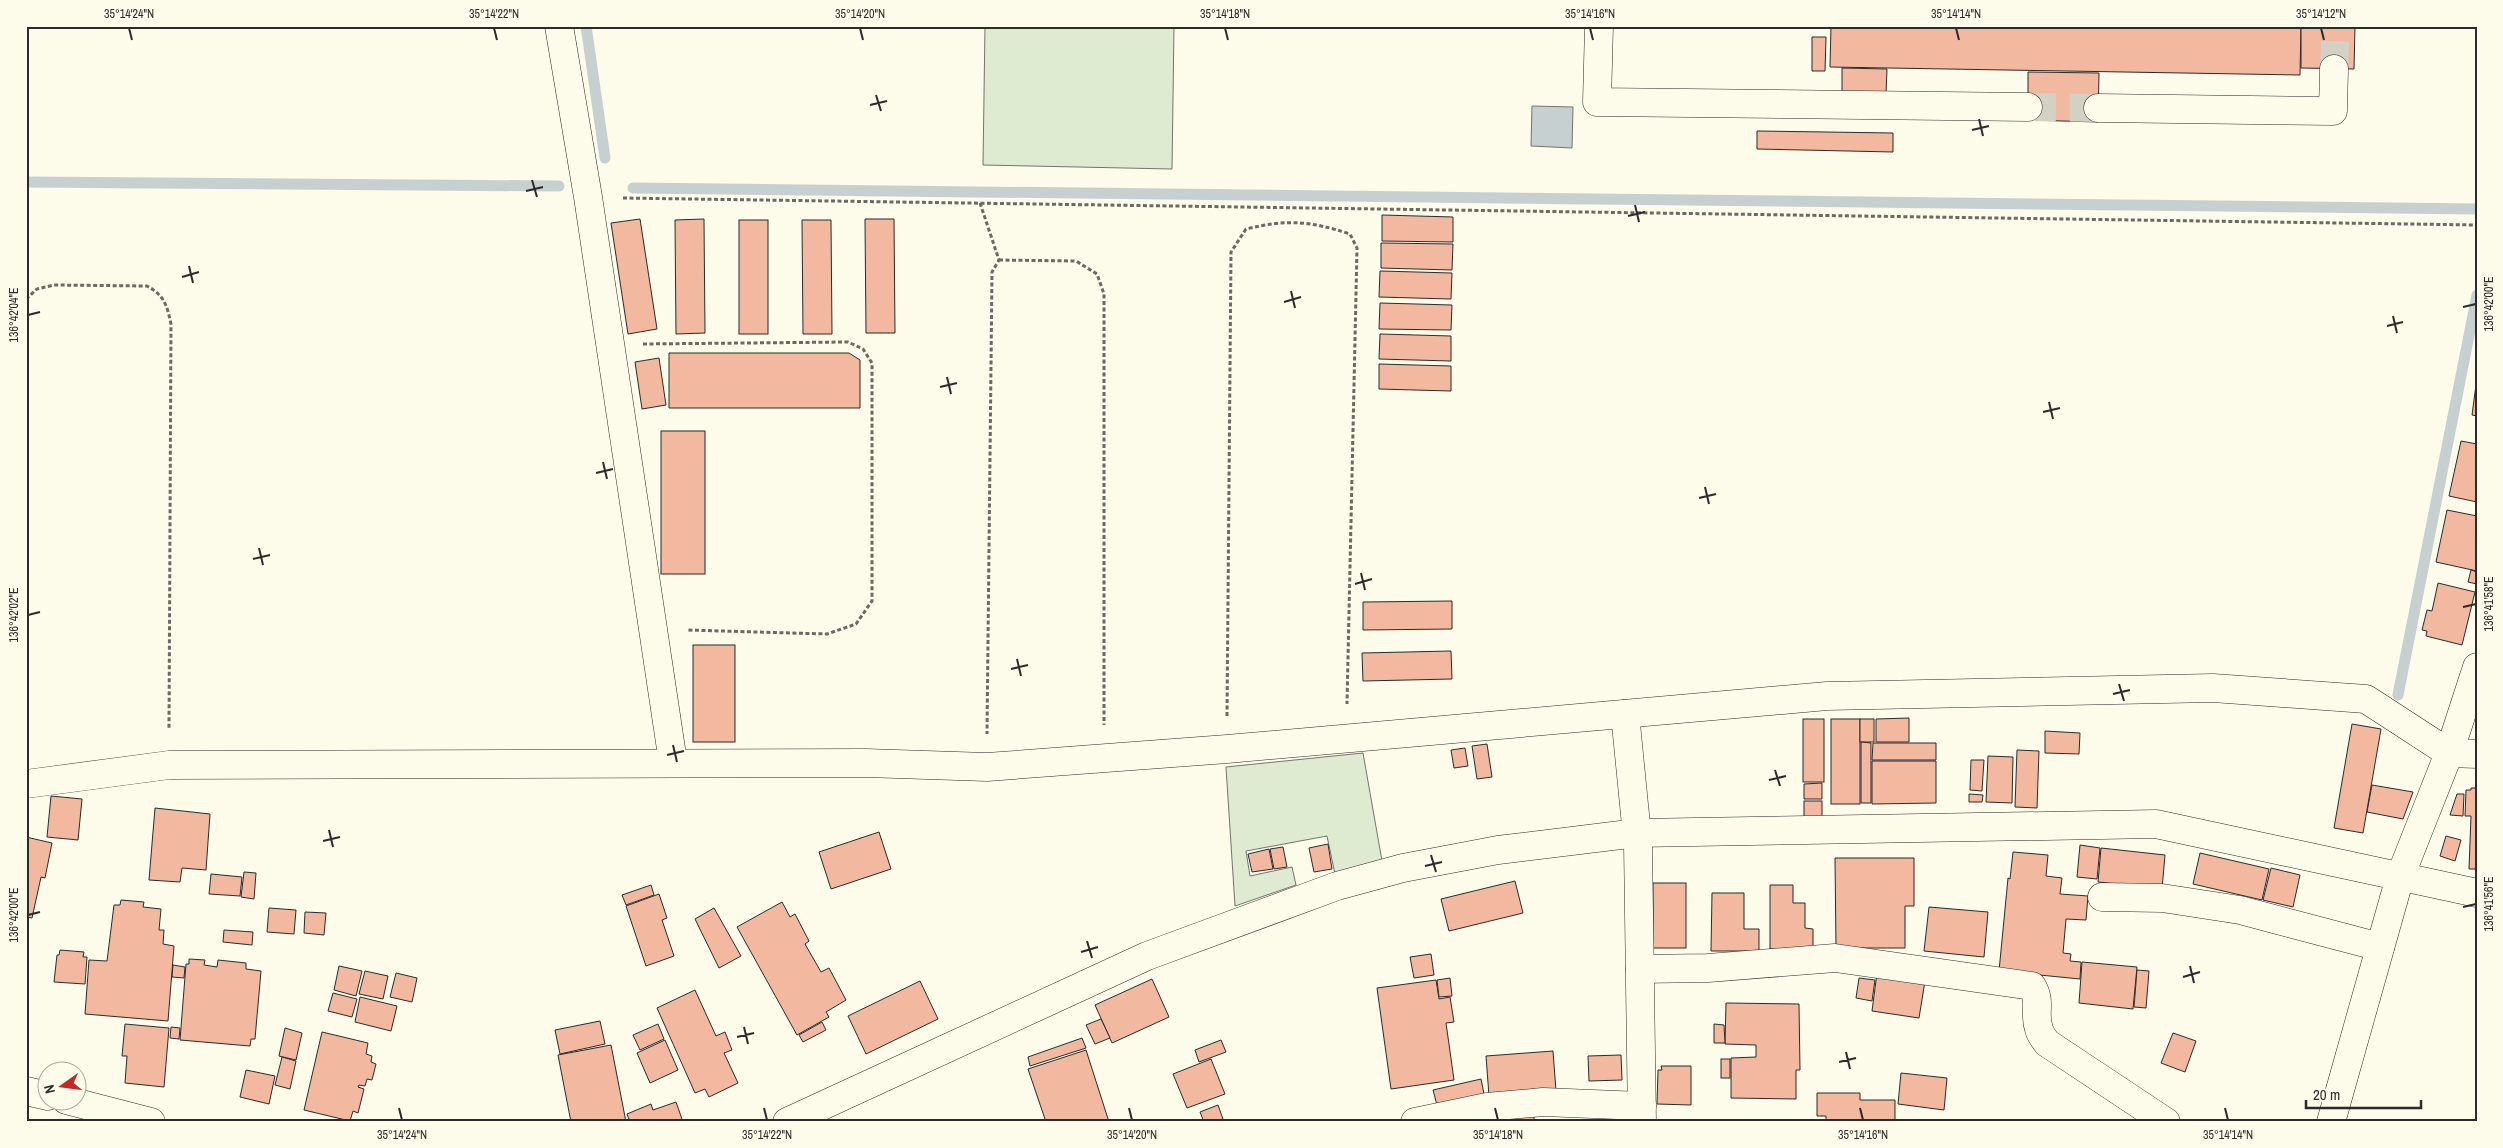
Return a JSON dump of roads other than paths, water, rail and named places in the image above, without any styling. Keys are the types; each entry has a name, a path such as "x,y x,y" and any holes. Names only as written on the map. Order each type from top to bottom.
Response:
{"street":[{"path":"559,26 588,197 673,762"},
{"path":"1599,26 1597,102 2028,107"},
{"path":"2098,108 2333,111 2334,69"},
{"path":"2331,1122 2400,877 2449,753 2477,667"},
{"path":"26,784 169,765 673,762 866,763 987,767 1227,749 1826,696 2213,688 2366,699 2449,753 2477,754"},
{"path":"1415,1122 1487,1107 1543,1102 1642,1114 1637,833 1625,714"},
{"path":"787,1122 1147,956 1337,886 1403,868 1498,850 1637,833 2156,824 2477,893"},
{"path":"2102,897 2162,898 2240,910 2380,948"},
{"path":"1640,969 1708,968 1835,958 2032,986 2038,996 2037,1017 2039,1030 2047,1044 2166,1122"},
{"path":"88,1106 151,1122"}],"waterway":[{"path":"586,26 605,158"},
{"path":"26,182 559,186"},
{"path":"633,188 2477,209"},
{"path":"2398,695 2477,295"}],"tunnel":[{"path":"2334,69 2336,26"},
{"path":"2028,107 2098,108"}]}
